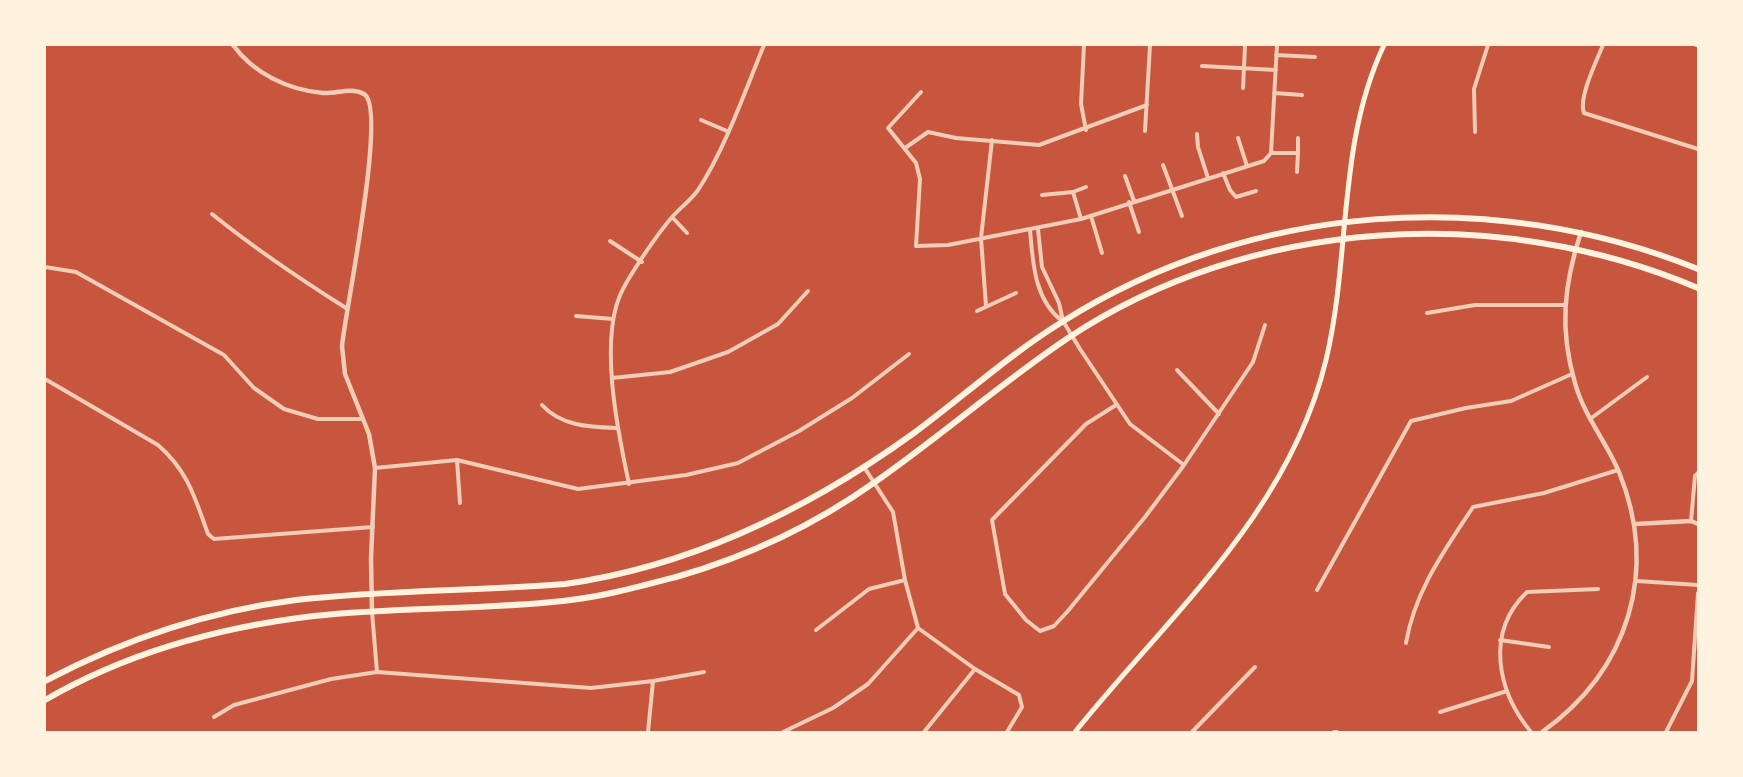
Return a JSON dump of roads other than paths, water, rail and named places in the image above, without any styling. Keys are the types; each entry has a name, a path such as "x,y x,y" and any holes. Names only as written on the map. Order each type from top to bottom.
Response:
{"main road":[{"path":"1075,732 1232,549 1266,500 1291,456 1315,400 1334,322 1354,137 1364,98 1384,45"},
{"path":"45,681 84,661 146,637 220,615 296,600 534,586 600,579 697,551 806,503 914,432 1063,321 1144,278 1209,253 1269,236 1346,221 1459,216 1581,232 1622,242 1698,269"},
{"path":"45,700 117,665 201,636 280,621 372,612 526,604 623,591 695,571 740,554 810,521 874,483 1012,377 1072,335 1140,299 1218,268 1274,252 1385,234 1464,234 1538,241 1576,248 1632,264 1698,288"}],"street":[{"path":"233,45 245,60 270,78 322,93 348,91 364,94 370,100 373,143 342,346 345,374 369,434 375,468 371,595 377,672"},
{"path":"629,484 616,428 612,378 613,319 623,288 672,217 698,190 727,131 764,45"},
{"path":"1084,45 1081,104 1086,130"},
{"path":"1145,131 1150,45"},
{"path":"921,92 888,128 916,163 920,180 915,245 948,245 1081,219 1264,161 1271,153 1277,45"},
{"path":"1475,132 1474,89 1488,45"},
{"path":"1603,45 1588,84 1582,108 1584,113 1698,149"},
{"path":"1243,88 1245,46"},
{"path":"1276,55 1315,57"},
{"path":"1202,66 1276,70"},
{"path":"1274,93 1302,95"},
{"path":"905,148 928,132 1039,145 1086,130 1147,105"},
{"path":"701,120 727,131"},
{"path":"1197,134 1197,147 1208,178"},
{"path":"1238,138 1247,166"},
{"path":"1297,172 1298,138"},
{"path":"986,306 981,238 992,140"},
{"path":"1271,153 1298,153"},
{"path":"1163,165 1182,216"},
{"path":"1223,173 1230,190 1236,197 1256,191"},
{"path":"1125,176 1139,232"},
{"path":"1042,195 1073,192 1086,187"},
{"path":"1073,192 1081,219"},
{"path":"212,214 249,244 272,257 346,308"},
{"path":"1090,216 1102,253"},
{"path":"672,217 687,233"},
{"path":"1038,229 1044,273 1059,303 1063,321"},
{"path":"1029,230 1035,276 1050,311 1063,321 1130,424 1184,465"},
{"path":"1542,732 1574,707 1601,674 1628,619 1637,581 1635,524 1618,470 1590,420 1572,374 1564,305 1566,282 1581,232"},
{"path":"610,241 642,262"},
{"path":"45,267 76,272 224,355 254,388 284,410 318,419 363,419"},
{"path":"1035,276 1044,273"},
{"path":"612,378 670,372 728,352 778,324 808,291"},
{"path":"977,311 1016,293"},
{"path":"1428,313 1475,305 1564,305"},
{"path":"576,316 613,319"},
{"path":"1116,405 1086,424 994,516 992,526 1005,594 1026,620 1040,631 1054,627 1184,465 1253,362 1264,325"},
{"path":"375,468 457,460 578,489 629,484 738,463 852,398 909,354"},
{"path":"1177,370 1219,414"},
{"path":"1317,590 1411,421 1466,408 1511,401 1572,374"},
{"path":"1590,420 1647,377"},
{"path":"45,379 149,439 171,456 182,468 208,534 214,538 373,527"},
{"path":"542,405 553,417 588,427 616,428"},
{"path":"457,460 460,502"},
{"path":"864,466 893,512 905,580 918,628 975,669 1019,695 1022,707 1007,732"},
{"path":"1406,643 1409,623 1424,583 1473,507 1544,493 1618,470"},
{"path":"1691,521 1695,476 1698,474"},
{"path":"1635,524 1691,521 1698,524"},
{"path":"816,630 869,589 905,580"},
{"path":"1637,581 1698,585"},
{"path":"1531,732 1507,691 1499,663 1500,640 1508,617 1527,592 1598,589"},
{"path":"1666,732 1692,681 1698,593"},
{"path":"783,732 833,708 868,684 918,628"},
{"path":"1500,640 1550,647"},
{"path":"1192,732 1255,667"},
{"path":"924,732 975,669"},
{"path":"214,717 234,705 331,679 377,672 591,688 704,672"},
{"path":"648,732 653,681"},
{"path":"1440,712 1507,691"}]}
